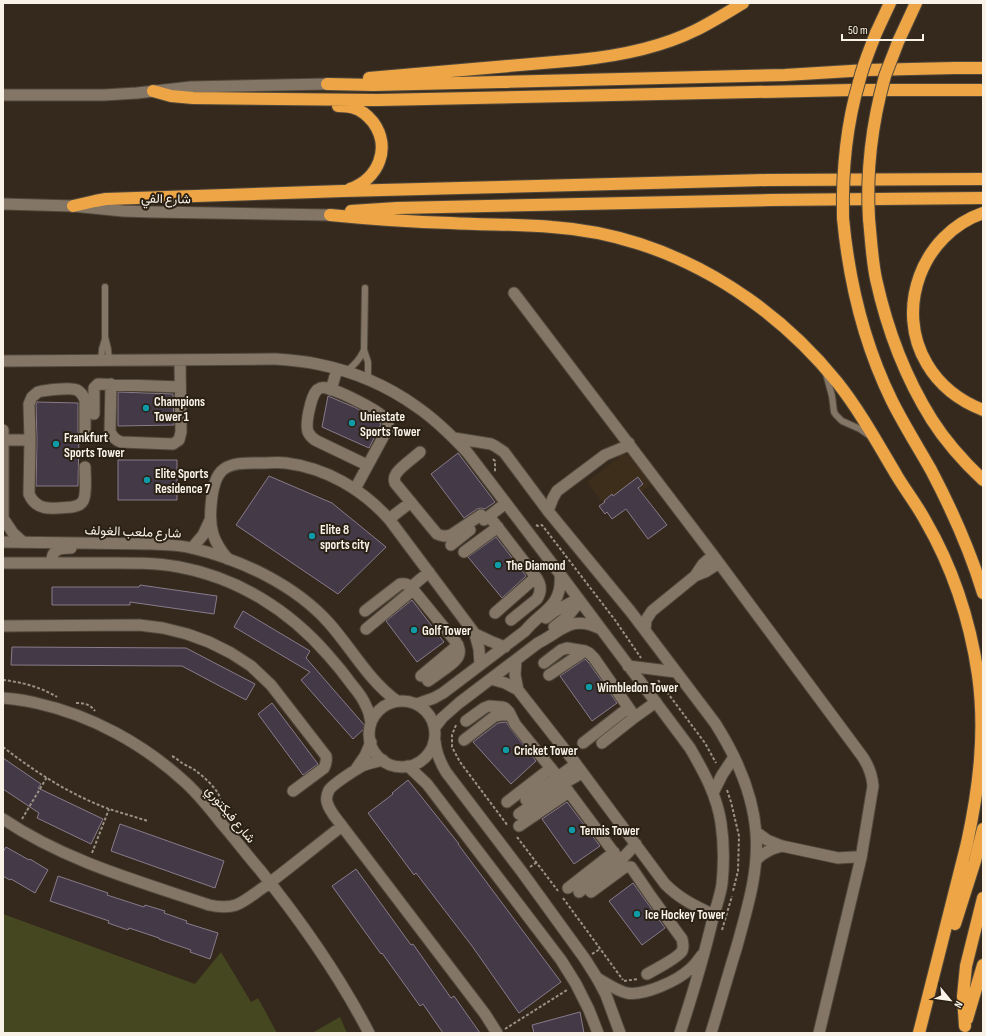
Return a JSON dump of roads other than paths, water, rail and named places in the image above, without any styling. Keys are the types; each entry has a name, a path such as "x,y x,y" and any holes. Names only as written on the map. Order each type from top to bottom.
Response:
{"highway":[{"path":"327,84 385,76 578,60 609,56 649,48 673,40 695,31 743,3"},
{"path":"890,3 866,57 852,108 848,133 843,176 843,218 850,272 871,351 904,425 931,470 954,516 971,554 983,593"},
{"path":"916,3 898,42 886,74 874,125 868,177 872,254 876,279 889,329 908,376 932,421 956,452 983,480"},
{"path":"327,84 374,85 785,75 867,70 983,68"},
{"path":"153,91 182,97 378,100 786,91 916,89 983,90"},
{"path":"295,99 321,105 354,108 366,115 376,125 382,146 380,160 377,167 369,178 363,183 343,191"},
{"path":"73,206 95,201 119,199 343,191 767,180 983,179"},
{"path":"330,215 374,209 397,208 770,200 983,198"},
{"path":"983,213 966,221 956,228 937,245 929,255 918,278 913,303 913,316 914,328 921,353 934,374 951,393 967,403 983,410"},
{"path":"330,215 432,222 552,227 597,233 641,245 685,262 712,276 748,299 787,329 821,364 852,402 925,519 945,560 962,604 976,665 980,695 981,744 978,787 973,815 919,1033"},
{"path":"932,983 955,923 983,829"},
{"path":"964,1030 963,996 966,966 983,898"},
{"path":"964,1030 983,965"}],"street":[{"path":"3,94 104,95 191,87 327,84"},
{"name":"شارع الفي","path":"3,204 73,206 123,211 330,215"},
{"path":"514,293 716,559 868,765 872,775 873,786 860,862 818,1033"},
{"path":"106,384 110,431 114,438 121,442 172,444 176,442 180,436 180,360"},
{"path":"3,361 281,360 316,364 341,370 368,380 400,396 418,407 454,438 467,452 506,503 690,748 704,771 713,793 721,823 724,854 721,885 705,952 680,1033"},
{"path":"331,390 341,370"},
{"path":"97,414 94,388 96,385 106,384 180,387"},
{"path":"355,489 388,428 389,425 387,419 360,402 325,388 317,390 314,393 307,424 310,436 317,441 367,465"},
{"path":"85,431 85,400 84,396 79,391 73,389 42,391 38,392 32,397 29,404 29,494 31,499 38,506 43,508 76,507 85,497 85,467"},
{"path":"3,430 3,519 13,533 23,542"},
{"path":"454,438 491,444 504,452 548,511 645,630 715,723 734,757 749,795 753,814 756,832 755,874 751,895 711,1033"},
{"path":"548,511 557,491 605,455 622,448 625,439"},
{"path":"3,440 30,440"},
{"path":"420,452 398,471 394,477 396,483 437,534 441,536 451,535 506,503"},
{"path":"228,559 217,545 210,520 214,484 222,471 236,463 285,463 316,470 331,476 355,489 370,500 389,519 475,634 479,649 480,665"},
{"path":"533,490 545,492 557,491"},
{"path":"389,519 411,502"},
{"path":"485,516 498,527 536,577 540,585 540,594 537,599 511,620"},
{"path":"451,545 485,516"},
{"path":"192,548 202,535 210,520"},
{"path":"464,552 498,527"},
{"name":"شارع ملعب الغولف","path":"3,542 153,544 192,548 228,559 272,579 311,606 328,622 382,689 396,701"},
{"path":"52,563 53,555 62,548 101,548 108,546 110,543"},
{"path":"645,630 646,620 652,611 695,576 708,571 716,559"},
{"path":"3,563 131,563 161,565 203,573 226,580 283,612 316,641 335,662 368,709 371,723 371,742 379,757 396,766 408,766 417,763 431,750 434,741 435,727 429,714 417,704 403,700 388,704 381,709 371,723"},
{"path":"366,629 429,572"},
{"path":"417,704 443,693 525,631 555,601 560,588 560,574"},
{"path":"495,613 536,577"},
{"path":"365,611 400,584 404,583 412,588 459,648 459,655 456,661 425,678"},
{"path":"525,631 535,627 555,611 579,600"},
{"path":"538,643 545,634 568,616 579,600"},
{"path":"630,612 641,613 652,611"},
{"path":"435,727 459,703 538,643 562,628 573,624 585,624 596,626 601,629"},
{"path":"3,626 139,625 163,628 186,634 209,642 231,653 251,666 271,685 326,756 327,760 324,768 293,791"},
{"path":"475,634 505,647"},
{"path":"544,663 564,648 589,653 632,712"},
{"path":"549,675 585,651"},
{"path":"516,660 515,675 518,690"},
{"path":"628,666 676,672"},
{"path":"492,679 506,683 518,690 666,884 686,902 714,915"},
{"name":"شارع فيكتوري","path":"3,698 35,702 87,719 112,730 138,746 186,783 210,809 270,882 311,938 338,977 369,1033"},
{"path":"583,743 632,712 656,702"},
{"path":"466,721 489,706 505,708 509,712 515,724 561,780 617,857"},
{"path":"602,743 632,712"},
{"path":"464,740 495,716 510,715"},
{"path":"434,741 438,759 446,772 522,872 585,959 597,978 608,1001 620,1033"},
{"path":"356,769 365,756 371,742"},
{"path":"713,793 734,757"},
{"path":"383,760 369,763 356,769 332,786 327,796 329,807 481,1008 498,1033"},
{"path":"408,766 427,784 561,960 576,984 589,1010 598,1033"},
{"path":"514,808 579,768"},
{"path":"514,828 561,780"},
{"path":"3,819 52,848 88,864 218,907 237,905 245,900 342,826"},
{"path":"756,832 767,840 782,846 838,858 854,857 860,862"},
{"path":"568,888 636,844"},
{"path":"756,860 766,851 782,846"},
{"path":"579,892 617,857"},
{"path":"591,892 628,866 633,869 650,896 682,939 683,947 680,954 647,974"},
{"path":"650,896 666,884"},
{"path":"597,978 622,992 641,993 653,990 686,972 705,952"}],"lane":[{"path":"105,287 105,337 102,349 105,360"},
{"path":"365,288 364,350 368,362 368,380"},
{"path":"341,370 350,368 359,360 364,350"},
{"path":"821,364 829,385 834,412 836,415 842,421 860,429 878,444"}],"place":[{"name":"Champions Tower 1","path":"146,408"},
{"name":"Uniestate Sports Tower","path":"352,423"},
{"name":"Frankfurt Sports Tower","path":"56,444"},
{"name":"Elite Sports Residence 7","path":"147,480"},
{"name":"Elite 8 sports city","path":"312,536"},
{"name":"The Diamond","path":"498,565"},
{"name":"Golf Tower","path":"414,630"},
{"name":"Wimbledon Tower","path":"589,687"},
{"name":"Cricket Tower","path":"506,750"},
{"name":"Tennis Tower","path":"572,830"},
{"name":"Ice Hockey Tower","path":"637,914"}]}
